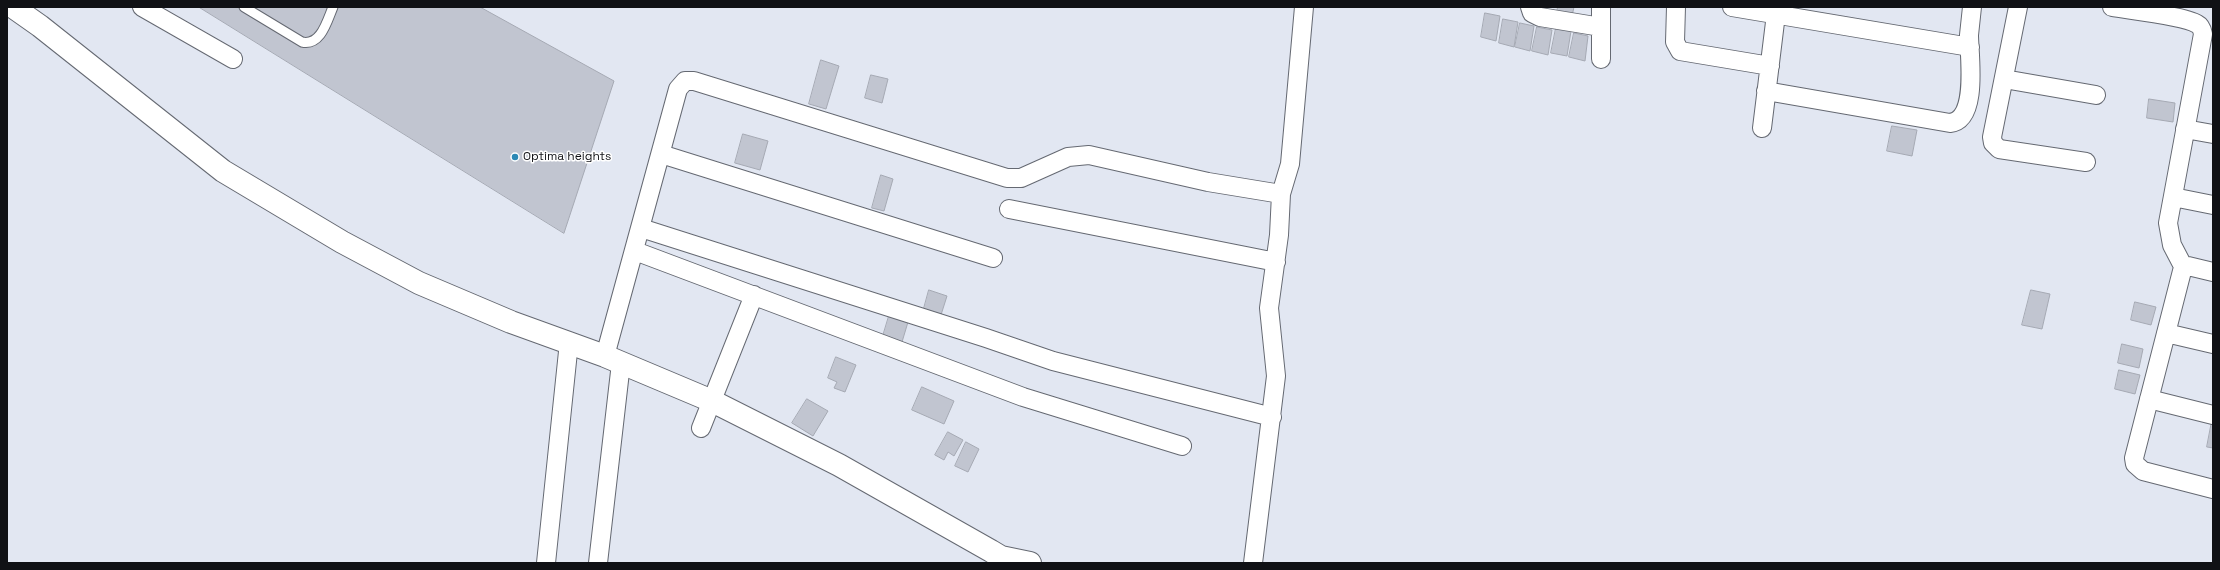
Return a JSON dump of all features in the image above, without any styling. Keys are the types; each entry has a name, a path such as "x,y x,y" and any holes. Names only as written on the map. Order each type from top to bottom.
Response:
{"street":[{"path":"13,7 40,26 223,171 335,238 419,283 511,322 569,342 712,401 839,465 1005,560 1030,563"},
{"path":"142,7 233,59"},
{"path":"1252,563 1272,417 1276,364 1269,308 1276,262 1281,194 1290,164 1304,23 1304,7"},
{"path":"1530,7 1532,13 1540,17 1601,27"},
{"path":"1601,7 1601,59"},
{"path":"1676,7 1675,42 1680,51 1770,66"},
{"path":"1732,7 1970,47"},
{"path":"1766,91 1955,122 1964,115 1967,102 1972,65 1970,47 1972,7"},
{"path":"2018,7 1992,137 1995,146 1999,149 2086,162"},
{"path":"2112,7 2186,20 2199,25 2202,34 2205,65 2185,129 2168,223 2169,238 2184,268"},
{"path":"1762,128 1776,14"},
{"path":"2004,79 2096,95"},
{"path":"598,563 613,360 635,251 678,88 685,81 694,80 1007,178 1021,178 1068,157 1089,155 1208,182 1281,194"},
{"path":"2185,129 2213,134"},
{"path":"661,154 993,258"},
{"path":"2173,197 2213,205"},
{"path":"1009,209 1276,262"},
{"path":"641,228 986,338 1053,361 1272,417"},
{"path":"635,251 1023,397 1182,446"},
{"path":"2213,272 2188,266 2182,271 2134,458 2135,464 2143,471 2213,489"},
{"path":"701,428 754,295"},
{"path":"2166,333 2213,344"},
{"path":"546,563 569,342"},
{"path":"2149,399 2213,415"}],"lane":[{"path":"244,7 302,42 308,43 318,38 334,7"}],"building":[{"name":"Optima heights","path":"199,7 480,7 614,81 564,233"},
{"path":"1558,7 1574,7 1572,16 1557,12"},
{"path":"1485,13 1500,16 1496,41 1481,37"},
{"path":"1503,19 1518,22 1514,47 1499,43"},
{"path":"1520,23 1534,26 1530,51 1515,47"},
{"path":"1537,27 1552,30 1548,55 1532,51"},
{"path":"1556,28 1571,31 1567,56 1551,53"},
{"path":"1574,33 1588,36 1585,61 1569,57"},
{"path":"821,60 839,66 826,109 809,104"},
{"path":"871,75 888,79 882,103 865,98"},
{"path":"2149,99 2175,103 2173,122 2147,118"},
{"path":"1892,126 1917,130 1912,156 1887,151"},
{"path":"743,134 768,141 760,170 735,163"},
{"path":"881,175 893,179 884,211 872,208"},
{"path":"929,290 947,296 940,318 923,312"},
{"path":"2031,290 2050,294 2042,329 2022,325"},
{"path":"2135,302 2156,307 2151,325 2131,320"},
{"path":"889,316 908,322 902,342 883,336"},
{"path":"2122,344 2143,349 2139,368 2118,363"},
{"path":"836,357 856,365 845,392 834,388 837,382 828,378"},
{"path":"2119,370 2140,375 2135,394 2115,389"},
{"path":"922,387 954,401 944,424 912,410"},
{"path":"807,399 828,411 813,436 792,423"},
{"path":"2213,421 2213,448 2207,447"},
{"path":"948,432 963,440 954,456 948,452 944,460 935,455"},
{"path":"966,442 979,449 968,472 955,466"}],"place":[{"name":"Optima heights","path":"515,157"}]}
